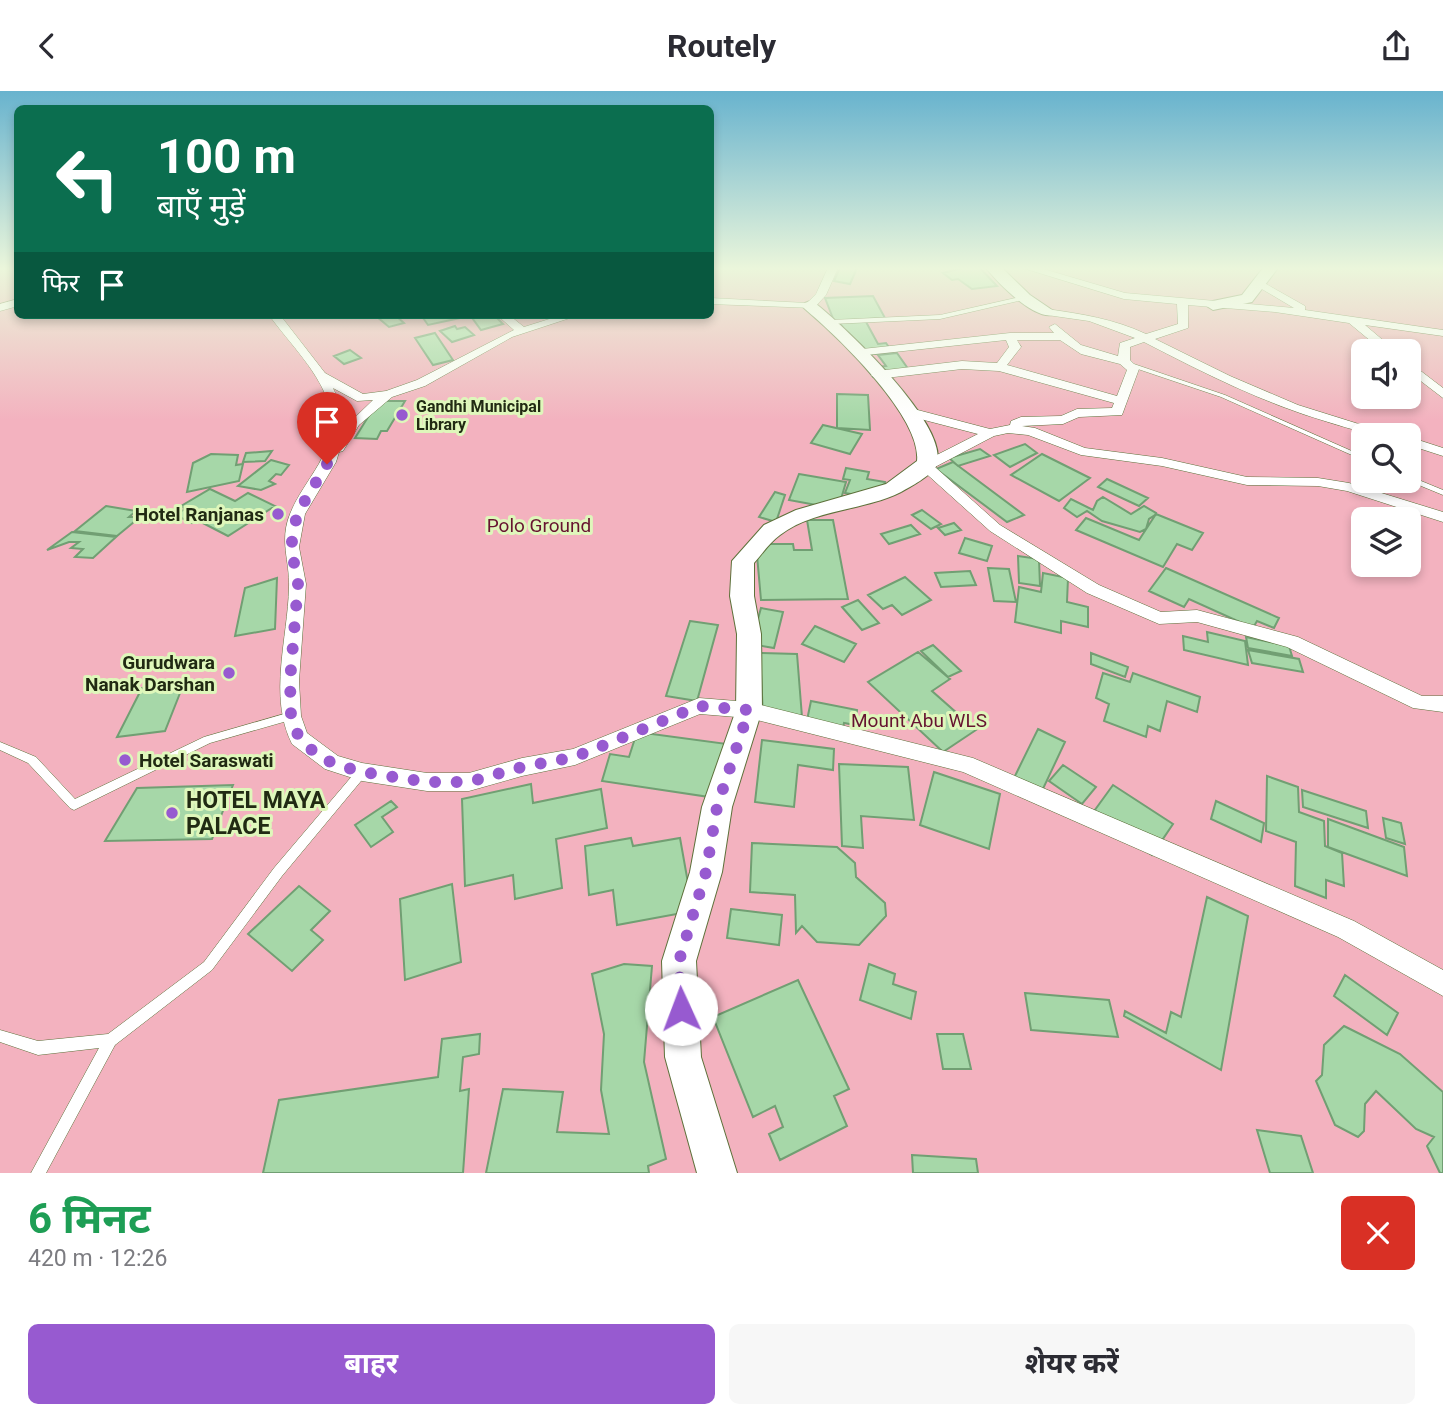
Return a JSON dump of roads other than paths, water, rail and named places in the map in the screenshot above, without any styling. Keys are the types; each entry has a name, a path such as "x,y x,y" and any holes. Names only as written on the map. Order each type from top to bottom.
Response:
{"main road":[{"path":"717,1173 683,1058 679,961 706,872 717,807 749,710 748,635 742,596 744,561 772,530 803,515 893,488 926,466 927,446 909,412 826,318"}],"street":[{"path":"1008,429 1021,421 1063,420 1077,413 1117,412 1122,401 1133,369 1126,362 1081,351 1061,337 1051,318"},
{"path":"1092,318 1124,328 1226,379 1293,408 1351,425"},
{"path":"1126,362 1125,345 1184,326 1183,318"},
{"path":"1339,318 1443,333"},
{"path":"277,319 321,376 336,407 338,431 327,464"},
{"path":"507,319 521,330"},
{"path":"321,376 361,398 388,394 421,383 521,330 560,319"},
{"path":"1352,321 1375,339"},
{"path":"857,352 1010,337 1061,337"},
{"path":"1000,367 1015,347 1010,337"},
{"path":"877,375 962,365 1000,367 1122,401"},
{"path":"1421,376 1443,394"},
{"path":"388,394 354,423 327,464 297,514 291,547 298,584 290,681 291,716 299,738 332,763 362,772 427,782 469,782 522,767 575,757 699,706 749,710 966,764 1346,929 1443,984"},
{"path":"909,412 990,433"},
{"path":"1443,517 1349,487 1318,481 1247,481 1162,462 1081,451 1030,431 1008,429 990,433 926,466 995,528 1093,589 1159,618 1197,616 1292,642 1420,703 1443,704"},
{"path":"1421,445 1443,452"}],"lane":[{"path":"831,322 907,318"},
{"path":"1126,362 1223,396 1351,453"},
{"path":"1421,483 1443,493"},
{"path":"0,746 32,760 74,805 206,740 291,716"},
{"path":"38,1173 110,1040 208,966 278,872 362,772"},
{"path":"0,1036 38,1048 110,1040"}],"place":[{"name":"Gandhi Municipal Library","path":"402,415"},
{"name":"Hotel Ranjanas","path":"278,514"},
{"name":"Gurudwara Nanak Darshan","path":"229,673"},
{"name":"Hotel Saraswati","path":"125,760"},
{"name":"HOTEL MAYA PALACE","path":"172,813"}],"park label":[{"name":"Polo Ground","path":"539,525"},
{"name":"Mount Abu WLS","path":"919,720"}]}
